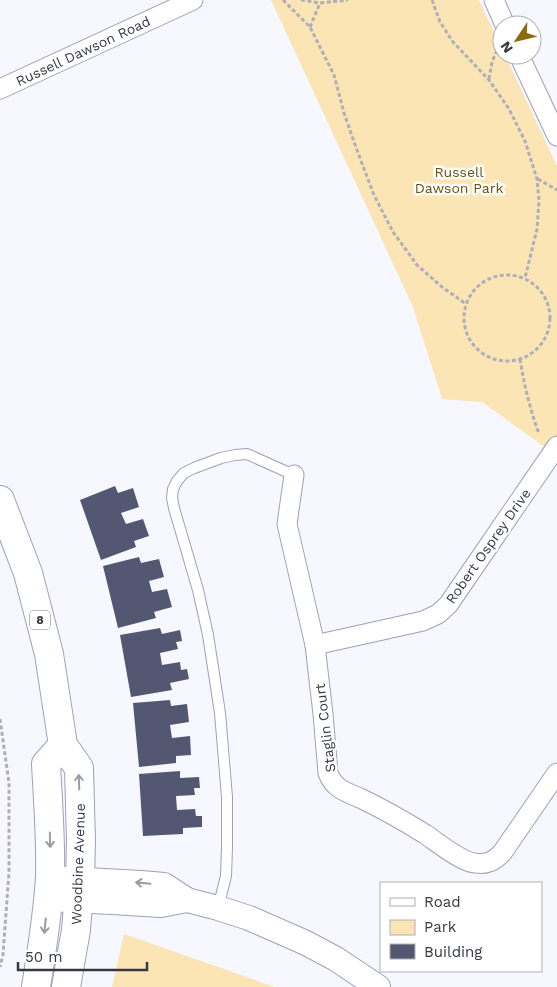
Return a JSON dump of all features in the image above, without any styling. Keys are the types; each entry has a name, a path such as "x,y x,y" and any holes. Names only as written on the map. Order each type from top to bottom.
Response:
{"main road":[{"name":"Woodbine Avenue","path":"0,500 28,573 47,645 63,745 79,768 81,841 79,890 76,930 66,987"},
{"name":"Woodbine Avenue","path":"36,987 45,931 49,889 50,841 46,764 63,745"}],"street":[{"name":"Russell Dawson Road","path":"0,89 193,0"},
{"path":"494,0 501,15"},
{"path":"524,65 557,136"},
{"name":"Robert Osprey Drive","path":"315,646 423,621 438,614 448,604 557,446"},
{"name":"Staglin Court","path":"294,475 287,524 315,646 328,773 331,781 338,788 386,810 461,858 473,863 484,864 494,860 502,853 557,773"},
{"path":"49,889 79,890 112,902 161,906 187,900 218,908 249,918 306,943 336,959 378,987"}],"lane":[{"path":"218,908 226,876 227,847 227,797 220,714 208,635 198,590 174,508 173,490 184,473 235,454 246,454 294,475"}],"path":[{"path":"283,0 310,27 334,75 344,113 358,153 374,195 393,232 417,265 442,287 466,304"},
{"path":"301,0 320,3 348,0"},
{"path":"432,0 440,22 453,42 489,80 509,109 525,141 537,179 538,201 537,229 525,278"},
{"path":"310,27 320,3"},
{"path":"489,80 492,62"},
{"path":"537,179 557,190"},
{"path":"509,274 525,278 536,286 547,301 550,325 547,333 539,347 529,355 520,359 502,361 494,359 479,351 469,339 464,316 466,304 476,288 494,276 509,274"},
{"path":"520,359 525,387 539,434"},
{"path":"0,719 10,783 9,872 3,954 0,967"}],"green space":[{"name":"Russell Dawson Park","path":"271,0 479,0 492,28 492,65 510,65 557,166 557,437 549,450 482,402 442,399 413,307"},
{"path":"124,934 275,987 112,987"}],"building":[{"path":"115,486 118,493 133,488 139,507 121,513 126,524 143,519 149,536 134,541 136,547 101,560 80,500"},
{"path":"139,557 141,563 159,559 164,577 149,581 152,592 167,589 172,607 154,612 156,618 118,628 103,566"},
{"path":"160,628 162,634 180,630 182,641 176,642 178,649 160,653 162,665 180,662 181,670 187,669 189,679 170,683 172,690 131,697 120,635"},
{"path":"170,700 171,706 187,704 189,722 170,725 172,738 190,736 191,755 176,756 176,763 139,767 133,703"},
{"path":"180,771 180,778 199,777 200,788 194,788 195,795 176,796 177,810 195,809 196,816 202,816 202,827 183,828 183,834 143,836 139,774"}]}
